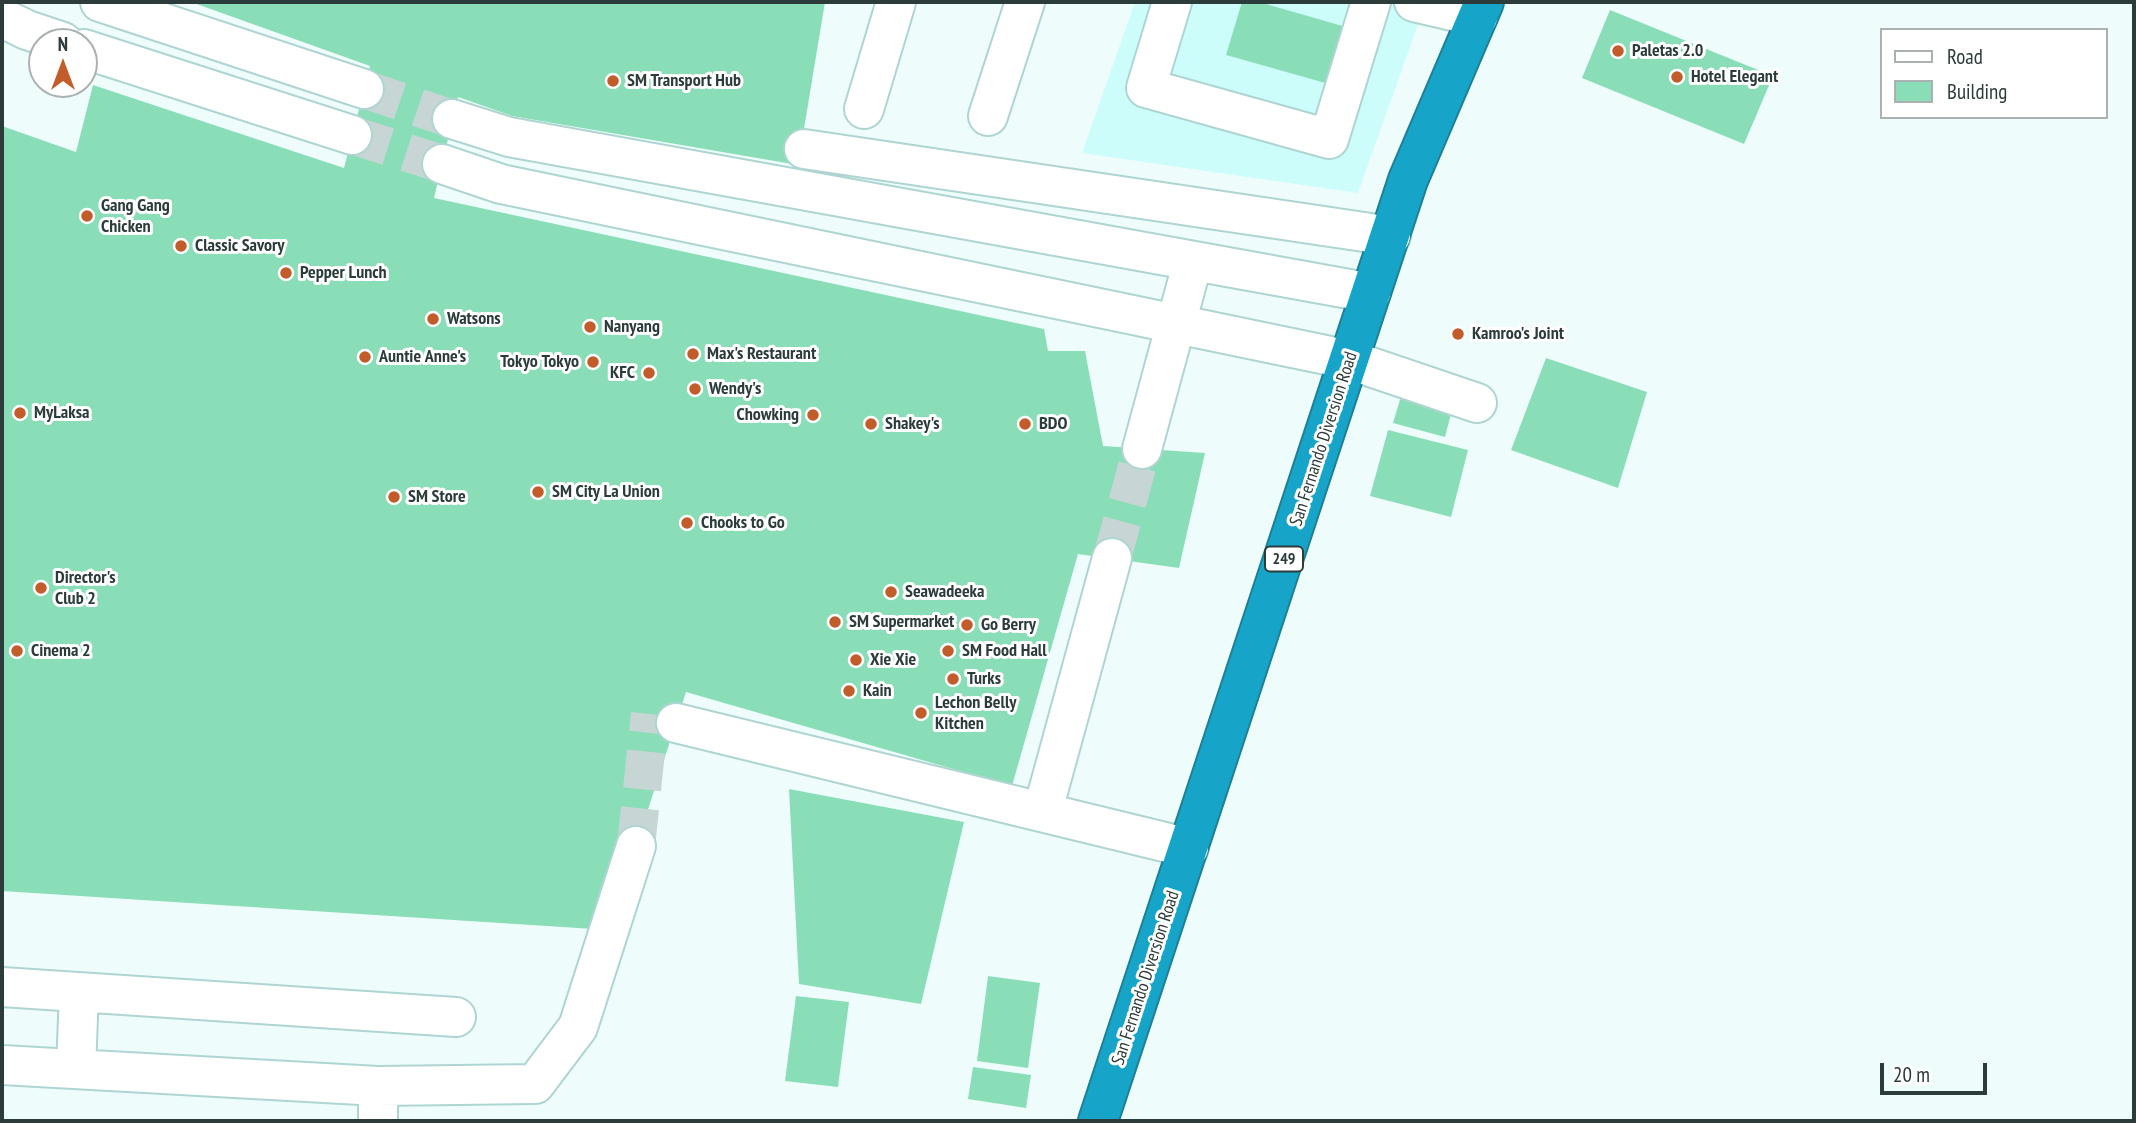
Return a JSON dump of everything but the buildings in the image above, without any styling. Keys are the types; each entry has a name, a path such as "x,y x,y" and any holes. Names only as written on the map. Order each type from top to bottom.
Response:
{"highway":[{"name":"San Fernando Diversion Road","path":"1098,1121 1408,180 1481,9"}],"street":[{"path":"100,2 364,89"},
{"path":"864,109 896,2"},
{"path":"988,116 1025,2"},
{"path":"1172,2 1146,88 1329,139 1371,2"},
{"path":"1414,2 1481,9"},
{"path":"19,17 38,28"},
{"path":"98,53 352,135"},
{"path":"452,119 509,137 1371,293"},
{"path":"804,149 1391,236"},
{"path":"442,164 501,184 1350,360 1477,403"},
{"path":"1142,449 1193,261"},
{"path":"1042,810 1112,558"},
{"path":"676,723 1042,810 1189,848"},
{"path":"2,1065 76,1069 378,1103 535,1084 578,1027 636,846"},
{"path":"2,987 456,1017"},
{"path":"76,1069 79,992"}],"shaded area":[{"path":"1135,2 1426,2 1358,193 1082,153"}],"tunnel":[{"path":"364,89 452,119"},
{"path":"352,135 442,164"},
{"path":"1112,558 1142,449"},
{"path":"636,846 650,714"}],"place":[{"name":"Paletas 2.0","path":"1618,51"},
{"name":"Hotel Elegant","path":"1677,77"},
{"name":"SM Transport Hub","path":"613,81"},
{"name":"Gang Gang Chicken","path":"87,216"},
{"name":"Classic Savory","path":"181,246"},
{"name":"Pepper Lunch","path":"286,273"},
{"name":"Watsons","path":"433,319"},
{"name":"Nanyang","path":"590,327"},
{"name":"Kamroo's Joint","path":"1458,334"},
{"name":"Max's Restaurant","path":"693,354"},
{"name":"Auntie Anne's","path":"365,357"},
{"name":"Tokyo Tokyo","path":"593,362"},
{"name":"KFC","path":"649,373"},
{"name":"Wendy's","path":"695,389"},
{"name":"MyLaksa","path":"20,413"},
{"name":"Chowking","path":"813,415"},
{"name":"Shakey's","path":"871,424"},
{"name":"BDO","path":"1025,424"},
{"name":"SM City La Union","path":"538,492"},
{"name":"SM Store","path":"394,497"},
{"name":"Chooks to Go","path":"687,523"},
{"name":"Director's Club 2","path":"41,588"},
{"name":"Seawadeeka","path":"891,592"},
{"name":"SM Supermarket","path":"835,622"},
{"name":"Go Berry","path":"967,625"},
{"name":"Cinema 2","path":"17,651"},
{"name":"SM Food Hall","path":"948,651"},
{"name":"Xie Xie","path":"856,660"},
{"name":"Turks","path":"953,679"},
{"name":"Kain","path":"849,691"},
{"name":"Lechon Belly Kitchen","path":"921,713"}]}
